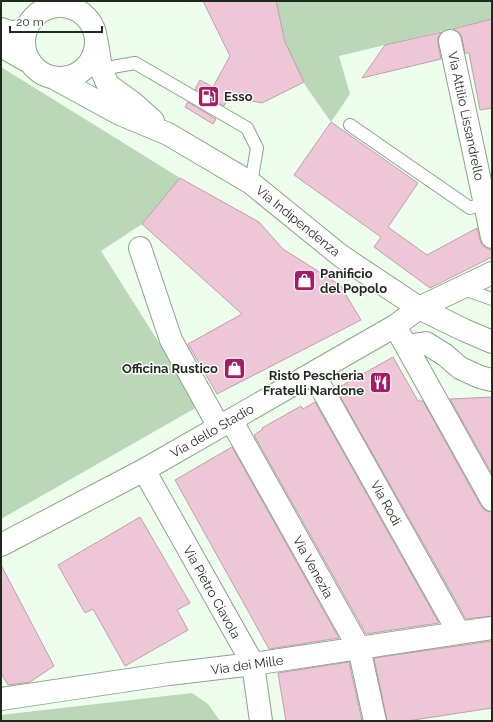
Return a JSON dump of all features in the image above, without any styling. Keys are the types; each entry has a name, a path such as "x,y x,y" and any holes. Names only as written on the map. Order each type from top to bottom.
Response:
{"street":[{"path":"1,29 14,33 35,14 48,8 60,6 84,8 94,27 101,69 108,85 133,103 168,134"},
{"path":"31,63 25,52 24,40 35,14"},
{"name":"Via Attilio Lissandrello","path":"450,41 492,237"},
{"path":"56,78 71,77 85,70 94,57 97,42"},
{"path":"1,46 31,63 42,74 56,78 120,114 168,134"},
{"name":"Via Indipendenza","path":"168,134 251,183 341,256 419,308 492,342"},
{"name":"Via Venezia","path":"140,248 171,340 225,423 359,648 375,721"},
{"name":"Via dello Stadio","path":"1,545 144,470 395,326 419,308 492,273"},
{"path":"395,326 492,500"},
{"path":"407,346 426,343 446,355 460,368 480,377 492,380"},
{"name":"Via Rodi","path":"313,373 459,633"},
{"name":"Via Pietro Ciavola","path":"144,470 253,664 261,721"},
{"name":"Via dei Mille","path":"1,699 169,674 253,664 492,628"}],"lane":[{"path":"101,69 135,63 247,128 257,148 251,183"},
{"path":"350,125 470,208 484,203"},
{"path":"461,287 492,299"}],"green space":[{"path":"276,1 492,1 492,19 339,56 350,94 331,122 305,85 285,42"},
{"path":"1,67 180,178 142,224 101,251 199,406 1,519"},
{"path":"192,693 208,704 220,721 1,721 1,715"}],"building":[{"path":"203,1 276,1 285,42 304,82 262,103 229,96 224,106 195,89 200,80 213,87 230,56"},
{"path":"492,19 492,108 480,110 469,53 465,53 460,33 453,29"},
{"path":"442,32 438,37 441,59 362,78 385,45"},
{"path":"188,102 216,119 213,124 185,107"},
{"path":"331,122 418,183 388,227 427,255 477,228 482,245 488,249 492,249 492,257 430,288 374,247 381,237 294,175"},
{"path":"180,178 259,222 283,249 340,285 361,320 217,394 188,344 242,314 142,224"},
{"path":"393,357 418,401 423,401 481,506 486,511 492,512 492,616 466,619 336,389"},
{"path":"492,397 492,474 450,399"},
{"path":"315,402 439,623 366,634 254,435 263,429 262,428 301,406 303,409"},
{"path":"232,447 339,638 269,649 175,480"},
{"path":"140,517 190,603 177,610 188,630 125,666 93,609 85,613 58,565"},
{"path":"1,565 54,666 30,682 8,685 1,673"},
{"path":"492,641 492,708 407,721 387,721 374,658"},
{"path":"349,662 362,721 286,721 278,673"}],"place":[{"name":"Esso","path":"209,96"},
{"name":"Panificio del Popolo","path":"305,280"},
{"name":"Officina Rustico","path":"234,368"},
{"name":"Risto Pescheria Fratelli Nardone","path":"380,382"}]}
